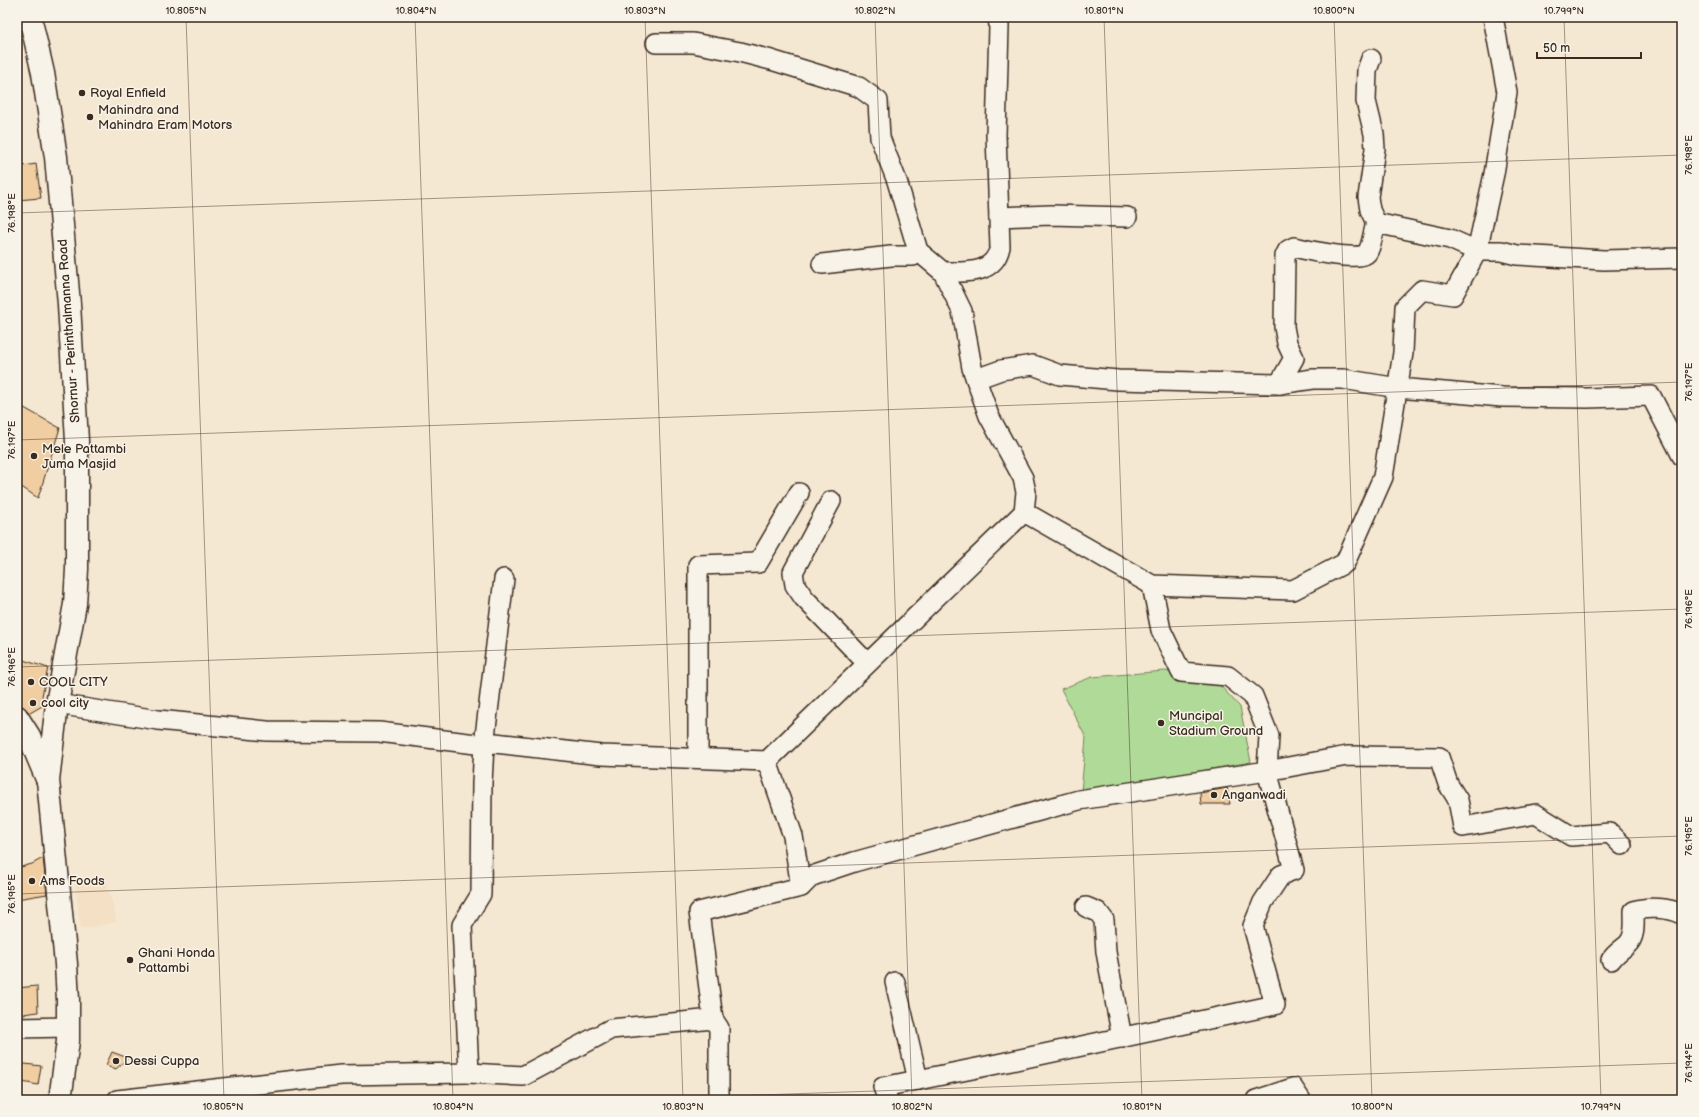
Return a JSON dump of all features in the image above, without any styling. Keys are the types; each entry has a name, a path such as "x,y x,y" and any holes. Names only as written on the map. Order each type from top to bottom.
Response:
{"main road":[{"name":"Shornur - Perinthalmanna Road","path":"30,17 43,73 56,157 69,304 77,441 77,569 75,604 56,704 48,780 66,964 68,1041 60,1100"},
{"path":"17,717 29,736 48,780"}],"street":[{"path":"943,272 965,272 984,268 998,257 1000,247 996,135 998,17"},
{"path":"1024,512 1152,585 1293,590 1345,563 1383,477 1403,354 1405,307 1422,290 1453,294 1477,251 1494,174 1507,92 1493,17"},
{"path":"56,704 158,720 267,730 380,732 484,745 495,743 600,755 766,761 1024,512 1026,492 1023,478 989,416 972,368 962,311 943,272 918,251 897,181 880,138 878,101 859,87 771,60 740,52 693,43 656,43"},
{"path":"1279,384 1294,358 1287,343 1284,327 1285,264 1288,250 1294,247 1346,256 1361,257 1366,253 1370,246 1376,223 1370,210 1368,197 1375,149 1374,134 1369,119 1366,101 1367,70 1371,59"},
{"path":"999,217 1127,217"},
{"path":"1376,223 1450,239 1477,251 1502,251 1517,255 1548,255 1604,260 1682,258"},
{"path":"822,264 891,256 913,256 918,251"},
{"path":"976,379 1001,370 1033,365 1060,375 1078,377 1279,384 1313,379 1343,379 1398,388 1502,397 1587,398 1651,396 1682,456"},
{"path":"698,758 698,565 758,563 799,493"},
{"path":"831,501 793,572 795,585 804,598 867,663"},
{"path":"469,1073 462,925 481,894 482,783 484,745 504,579"},
{"path":"888,1100 883,1087 1275,1005 1253,926 1263,902 1281,875 1294,870 1267,771 1269,736 1253,696 1228,676 1181,672 1161,630 1152,585"},
{"path":"719,1100 719,1028 713,1019 699,912 801,887 812,876 847,865 1079,800 1267,771 1347,756 1439,757 1448,784 1458,800 1463,827 1536,814 1571,836 1610,833 1622,845"},
{"path":"766,761 793,836 801,887"},
{"path":"1086,907 1098,912 1104,920 1106,952 1122,1038"},
{"path":"1611,960 1618,951 1628,945 1633,936 1634,911 1642,908 1655,908 1682,914"},
{"path":"895,982 918,1080"},
{"path":"117,1100 341,1075 469,1073 523,1076 611,1029 713,1019"},
{"path":"17,1028 68,1027"},
{"path":"1256,1100 1294,1088 1301,1100"}],"shaded area":[{"path":"106,879 117,922 81,929 75,884"}],"green space":[{"name":"Muncipal Stadium Ground","path":"1165,671 1217,682 1240,707 1251,762 1081,792 1086,738 1061,689 1092,677"}],"building":[{"path":"36,164 41,198 17,200 17,167"},
{"name":"Mele Pattambi Juma Masjid","path":"17,404 60,428 38,498 17,484"},
{"name":"COOL CITY","path":"17,658 48,668 42,696 45,700 44,705 30,713 21,705 17,696"},
{"name":"Anganwadi","path":"1227,788 1230,804 1201,804 1200,793"},
{"name":"Ams Foods","path":"43,858 47,894 17,899 17,868 32,864"},
{"path":"37,986 38,1012 17,1015 17,988"},
{"name":"Dessi Cuppa","path":"112,1052 128,1058 116,1069 106,1065"},
{"path":"17,1063 41,1066 38,1085 17,1081"}],"place":[{"name":"Royal Enfield","path":"82,93"},
{"name":"Mahindra and Mahindra Eram Motors","path":"90,117"},
{"name":"Mele Pattambi Juma Masjid","path":"34,456"},
{"name":"COOL CITY","path":"31,682"},
{"name":"cool city","path":"33,703"},
{"name":"Muncipal Stadium Ground","path":"1161,723"},
{"name":"Anganwadi","path":"1214,795"},
{"name":"Ams Foods","path":"32,881"},
{"name":"Ghani Honda Pattambi","path":"130,960"},
{"name":"Dessi Cuppa","path":"116,1061"}]}
